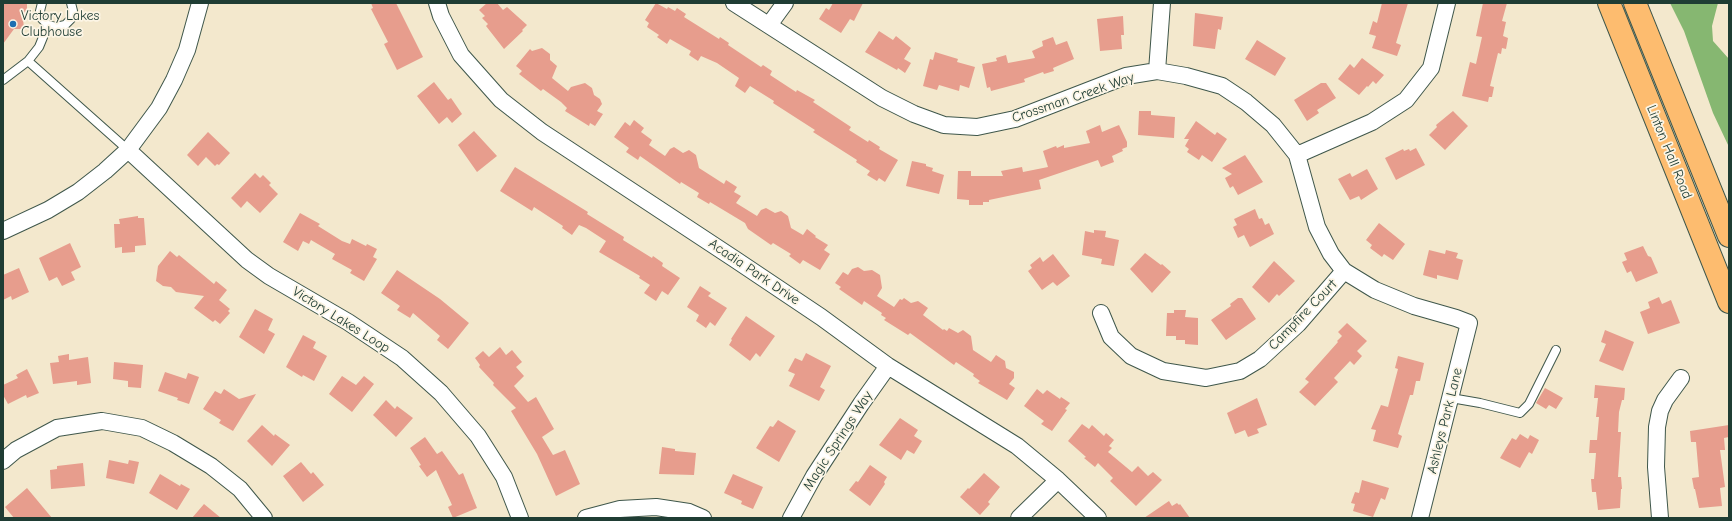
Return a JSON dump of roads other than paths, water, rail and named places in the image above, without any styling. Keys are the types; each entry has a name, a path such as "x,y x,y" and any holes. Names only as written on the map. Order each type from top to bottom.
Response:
{"main road":[{"name":"Linton Hall Road","path":"1609,3 1729,302"},
{"name":"Linton Hall Road","path":"1635,3 1729,236"}],"street":[{"path":"3,231 48,210 78,192 105,171 128,150 159,108 174,80 187,50 200,3"},
{"name":"Acadia Park Drive","path":"437,3 441,16 461,55 501,100 542,132 821,317 888,366 1017,446 1058,480 1098,518"},
{"name":"Crossman Creek Way","path":"734,3 839,72 882,98 914,114 944,125 976,127 1015,119 1126,76 1157,71 1186,76 1222,86 1246,102 1273,125 1297,155 1317,227 1331,254 1344,271 1375,290 1414,306 1469,323"},
{"path":"769,25 785,3"},
{"path":"1157,71 1162,3"},
{"path":"1297,155 1372,122 1406,100 1431,68 1447,3"},
{"name":"Victory Lakes Loop","path":"128,150 258,268 275,280 354,326 402,358 441,393 478,436 504,477 520,518"},
{"name":"Campfire Court","path":"1101,313 1111,337 1131,356 1163,371 1206,378 1240,371 1260,358 1298,324 1344,271"},
{"name":"Ashleys Park Lane","path":"1420,518 1469,323"},
{"name":"Magic Springs Way","path":"791,518 814,476 888,366"},
{"path":"1660,518 1656,466 1657,427 1660,411 1665,400 1680,378"},
{"path":"3,461 16,450 57,428 102,421 142,428 173,443 211,466 240,489 264,518"},
{"path":"1019,518 1058,480"},
{"path":"586,518 620,509 656,507 689,512 703,518"}],"lane":[{"path":"42,3 40,11 42,19 48,25 56,27 64,25 70,19 73,12 70,3"},
{"path":"3,80 28,61 42,42 48,25"},
{"path":"28,61 128,150"},
{"path":"1451,398 1480,402 1520,413 1529,404 1556,350"}],"place":[{"name":"Victory Lakes Clubhouse","path":"13,24"}]}
